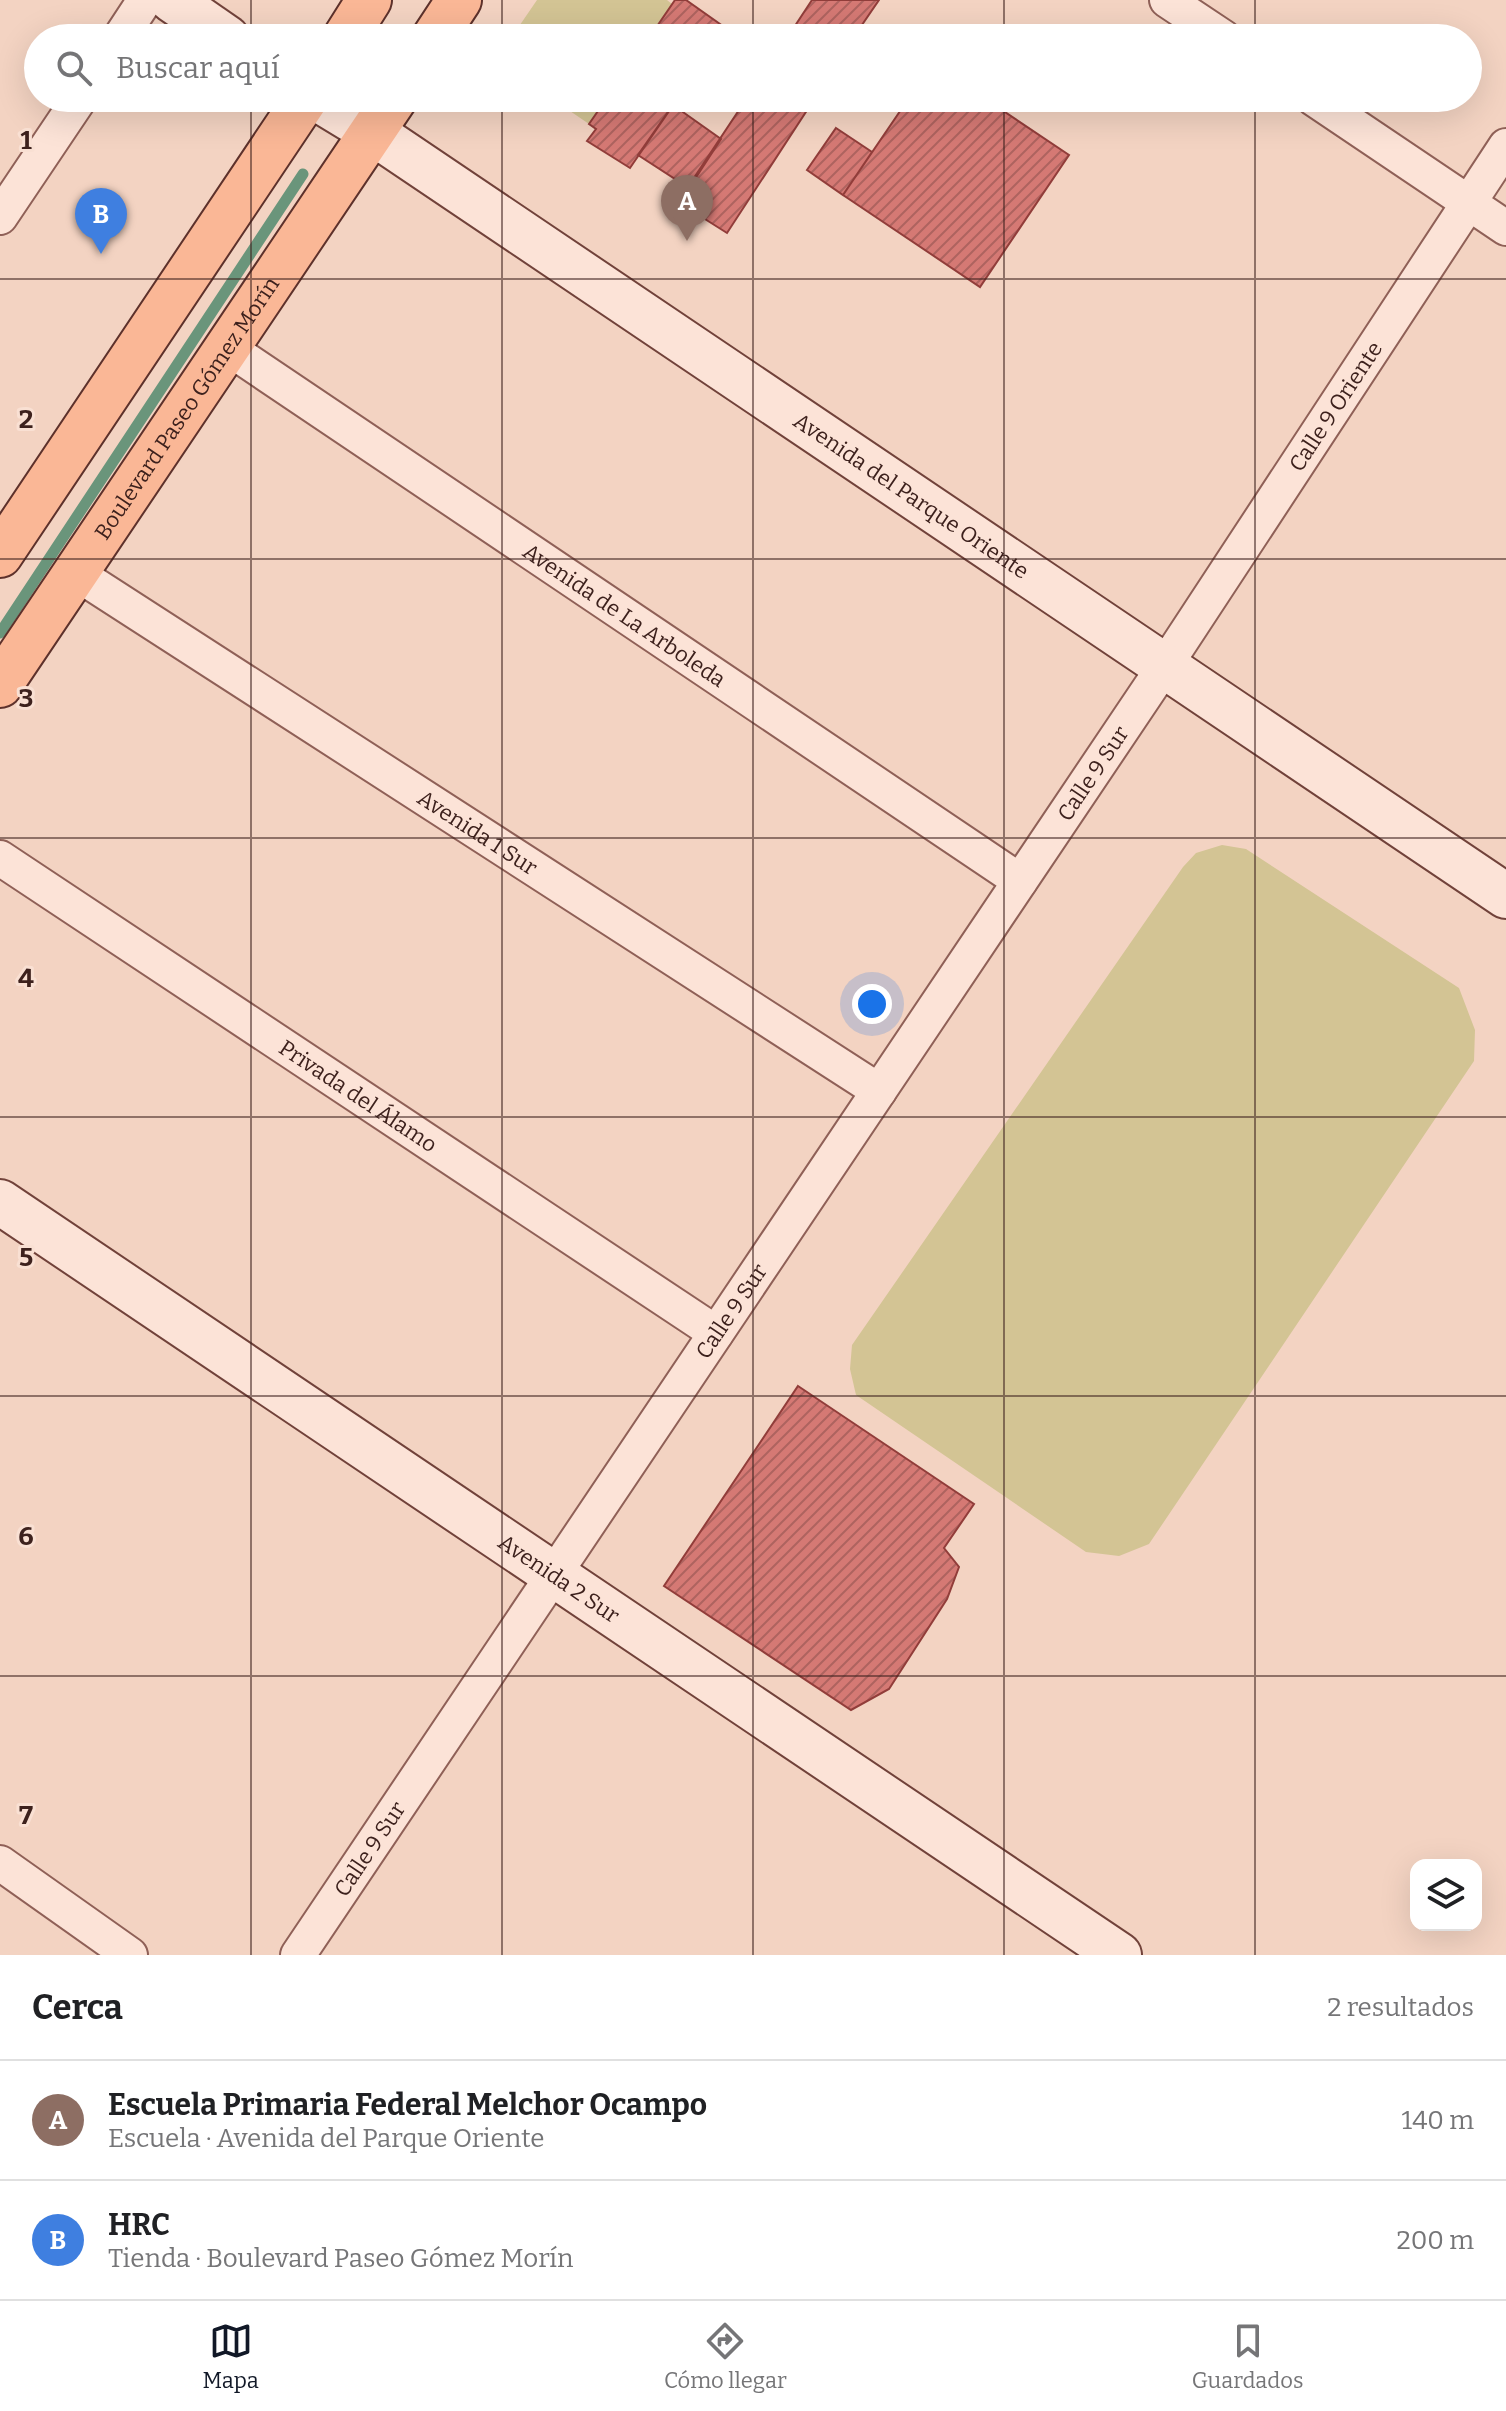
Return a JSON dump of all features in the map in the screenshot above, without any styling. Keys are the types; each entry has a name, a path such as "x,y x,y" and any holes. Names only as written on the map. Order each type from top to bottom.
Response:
{"main road":[{"path":"172,0 207,24"},
{"path":"354,24 369,0"},
{"path":"443,24 459,0"},
{"path":"7,529 296,112"},
{"name":"Boulevard Paseo Gómez Morín","path":"0,685 384,115"},
{"name":"Avenida del Parque Oriente","path":"384,115 1164,667 1506,896"},
{"name":"Avenida 2 Sur","path":"0,1202 1119,1955"}],"street":[{"path":"129,24 145,0"},
{"path":"1167,0 1203,24"},
{"path":"0,217 71,112"},
{"path":"1334,112 1506,228"},
{"name":"Calle 9 Oriente","path":"1164,667 1506,146"},
{"name":"Avenida de La Arboleda","path":"228,348 1020,881"},
{"name":"Avenida 1 Sur","path":"76,573 879,1091"},
{"name":"Calle 9 Sur","path":"298,1955 1164,667"},
{"name":"Privada del Álamo","path":"0,858 716,1333"},
{"path":"0,1863 130,1955"}],"shaded area":[{"path":"537,0 667,0 672,4 658,24 521,24"},
{"path":"571,112 597,112 589,124"},
{"path":"1222,845 1246,849 1459,988 1475,1030 1474,1061 1149,1544 1119,1556 1086,1552 856,1395 850,1369 852,1345 1183,867 1196,853"}],"building":[{"path":"675,0 686,0 720,24 659,24"},
{"path":"812,0 879,0 863,24 796,24"},
{"path":"597,112 668,112 630,168 587,141 596,129 589,124"},
{"path":"668,112 683,112 721,139 689,188 638,155"},
{"path":"738,112 806,112 727,233 678,202"},
{"path":"899,112 1005,112 1069,155 980,287 843,195"},
{"path":"836,128 872,152 843,195 807,170"},
{"path":"798,1386 974,1504 944,1548 959,1567 947,1599 889,1689 851,1710 664,1586"}],"waterway":[{"path":"0,633 303,174"}],"place":[{"name":"Escuela Primaria Federal Melchor Ocampo","path":"687,241"},
{"name":"HRC","path":"101,254"}]}
